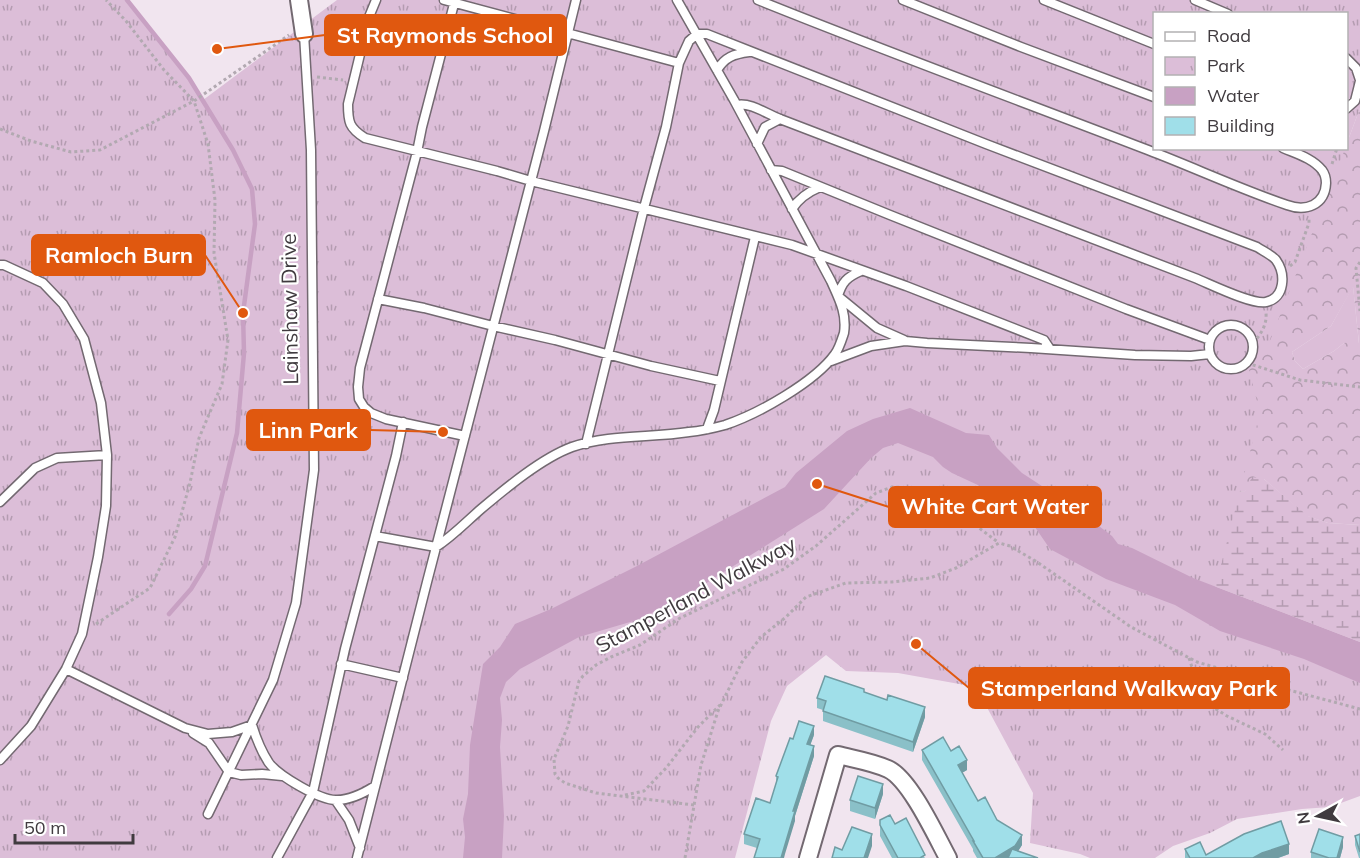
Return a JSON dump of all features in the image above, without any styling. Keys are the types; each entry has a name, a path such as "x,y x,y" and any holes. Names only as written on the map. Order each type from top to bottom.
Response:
{"street":[{"name":"Lainshaw Drive","path":"299,0 303,30"},
{"path":"808,858 838,755 889,770 902,778 948,858"}],"lane":[{"path":"376,0 369,17 348,104 348,118 353,130 364,138 792,245 906,286 1044,340 1050,349"},
{"path":"444,0 679,63"},
{"path":"359,853 576,0"},
{"path":"375,536 436,547 450,538 516,481 571,448 594,441 690,432 724,425 757,411 793,391 823,368 837,352 844,333 844,310 838,296 737,105 677,0"},
{"path":"758,0 1149,150 1275,201 1298,209 1310,207 1320,201 1326,188 1324,172 1304,156 1288,150"},
{"path":"903,0 1153,96"},
{"path":"1044,0 1153,43"},
{"path":"1195,0 1223,12"},
{"path":"454,1 360,368 358,387 360,399 370,413 386,419 465,436"},
{"name":"Lainshaw Drive","path":"208,814 273,680 296,603 314,470 311,150 303,30"},
{"path":"586,444 666,127 679,63 689,41 697,34 707,34 986,144 1257,247 1276,259 1281,271 1282,287 1277,297 1265,303 1247,300 1196,278 751,106 737,105"},
{"path":"717,70 730,56 750,52"},
{"path":"1348,59 1356,68 1360,80 1355,102 1348,108"},
{"path":"757,144 765,127 780,119"},
{"path":"771,170 782,171 1105,301 1210,340"},
{"path":"792,209 808,192 820,187"},
{"path":"707,429 714,410 755,237"},
{"path":"0,265 43,283 63,304 84,339 101,403 107,455 106,506 82,634 66,669 31,726 0,760"},
{"path":"838,296 842,284 850,276 861,271"},
{"path":"838,296 877,328 905,341"},
{"path":"378,299 424,308 651,366 720,381"},
{"path":"1233,324 1240,326 1251,336 1253,343 1251,357 1241,367 1226,369 1219,366 1210,354 1210,340 1219,328 1233,324"},
{"path":"828,363 871,346 905,341 1180,356 1210,354"},
{"path":"277,858 313,792 341,664 403,422"},
{"path":"0,502 35,468 57,458 107,455"},
{"path":"341,664 403,678"},
{"path":"66,669 185,728 209,743 229,772 242,775 282,776"},
{"path":"185,728 208,734 232,732 252,725 258,743 269,763 282,776 336,801 349,820 359,853"},
{"path":"336,801 362,795 375,786"}],"path":[{"path":"82,634 150,588 175,537 190,483 199,438 222,384 228,340 214,254 214,200 208,144 194,101 164,70 126,21 106,0"},
{"path":"0,129 31,141 71,152 100,150 194,101 303,30"},
{"path":"307,75 354,82"},
{"path":"1281,271 1295,262 1309,223 1310,207"},
{"path":"1360,262 1356,268 1360,311"},
{"path":"1253,343 1261,334 1266,320 1265,303"},
{"path":"1247,363 1300,380 1360,387"},
{"name":"Stamperland Walkway","path":"694,805 596,793 565,783 558,778 555,774 554,759 568,726 579,681 596,665 640,645 680,618 784,569 816,546 876,493 892,488 918,488 934,494 999,543 1010,546 1037,562 1131,627 1197,662 1360,709"},
{"path":"685,858 701,765 718,711 742,662 761,637 806,597 846,584 930,578 956,568 999,543"},
{"path":"1189,658 1203,701 1227,716 1265,734 1283,750"},
{"path":"623,796 644,791 666,768 698,727 723,702"}],"green space":[{"path":"0,0 127,0 189,78 203,100 337,0 1360,0 1360,108 1348,140 1348,12 1153,12 1153,150 1345,150 1264,356 1249,370 1260,413 1212,600 1360,663 1360,796 1330,807 1237,819 1210,833 1173,846 1155,858 1090,858 1030,843 1033,793 976,687 898,673 846,671 826,655 787,686 771,721 735,858 0,858"},
{"path":"1360,108 1360,525 1328,523 1307,516 1264,479 1245,491 1211,496 1199,468 381,858 1344,150 1348,150 1348,140","holes":["1353,287 1359,343 1344,343 1303,369 1295,361 1292,352 1331,326"]},
{"path":"1353,286 1359,344 1344,343 1303,369 1295,361 1292,352 1331,326"},
{"path":"1252,477 1264,479 1308,516 1328,523 1360,525 1360,642 1193,578 1212,496 1245,491"}],"water":[{"path":"910,408 966,433 989,435 997,448 1022,473 1074,507 1112,536 1118,544 1132,548 1193,578 1360,642 1360,683 1304,659 1220,631 1175,605 1106,579 1050,549 1026,514 1005,508 995,493 952,473 933,457 898,443 883,448 871,458 824,509 681,599 637,620 579,637 520,669 506,682 500,698 504,816 502,858 463,858 465,837 463,819 468,794 470,745 483,664 500,647 515,624 551,609 637,566 785,487 796,473 847,431 873,419"}],"building":[{"path":"825,676 864,689 864,692 887,700 888,695 925,707 913,742 823,711 826,701 817,698"},
{"path":"799,721 814,726 807,744 814,746 781,858 754,858 760,839 744,834 756,798 770,803 778,777 776,776"},
{"path":"943,737 951,751 959,746 967,760 958,765 978,801 985,797 997,820 1022,835 1015,846 995,858 983,858 922,750"},
{"path":"858,776 883,784 875,808 850,800"},
{"path":"890,815 895,824 906,818 925,855 920,858 898,858 880,825 880,820"},
{"path":"1281,821 1289,844 1253,858 1190,858 1185,849 1200,842 1206,855 1244,834"},
{"path":"852,827 872,834 864,858 832,858 835,847 842,850"},
{"path":"1319,829 1343,837 1337,858 1311,852"},
{"path":"1360,834 1360,852 1355,836"},
{"path":"1012,849 1038,858 1008,858"}],"waterway":[{"path":"127,0 189,78 233,150 252,189 255,224 243,313 244,353 237,433 205,566 191,589 169,614"}],"place":[{"name":"St Raymonds School","path":"217,49"},
{"name":"Ramloch Burn","path":"243,313"},
{"name":"Linn Park","path":"443,432"},
{"name":"White Cart Water","path":"817,484"},
{"name":"Stamperland Walkway Park","path":"916,644"}]}
